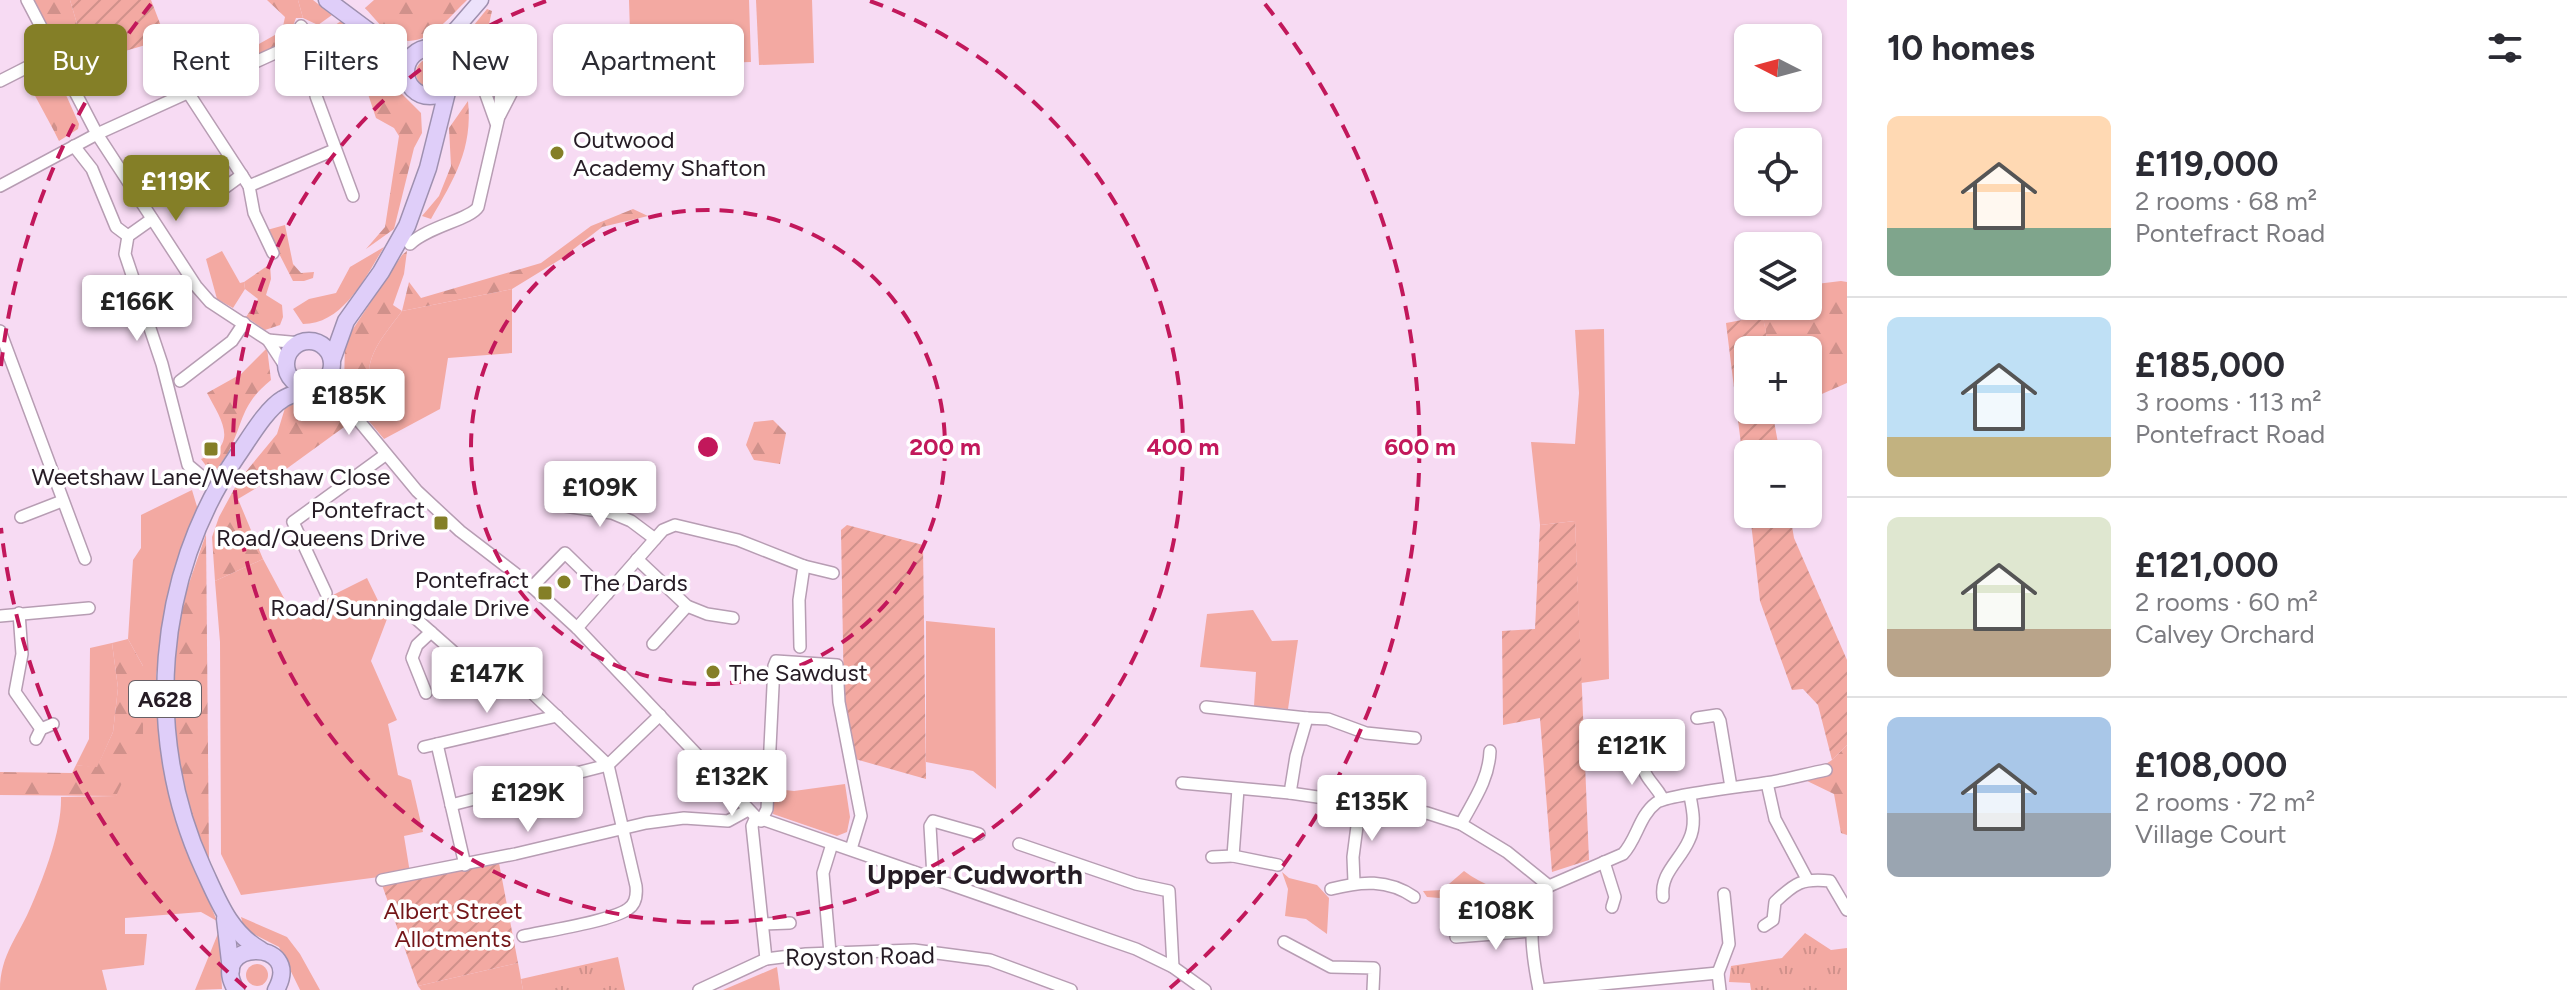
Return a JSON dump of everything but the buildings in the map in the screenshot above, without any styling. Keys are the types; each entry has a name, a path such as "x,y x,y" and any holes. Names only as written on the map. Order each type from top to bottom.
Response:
{"highway":[{"path":"327,0 359,24"},
{"path":"407,48 422,49"},
{"path":"407,64 422,49"},
{"path":"407,81 431,109 437,128"},
{"name":"A628","path":"290,990 276,958 237,933 224,914 196,852 176,788 165,696 166,658 174,605 184,567 208,506 247,442 282,399 327,379 346,321 381,272 407,226 428,168 446,96"},
{"name":"A628","path":"282,399 289,353 346,321"},
{"path":"304,342 320,344 332,363"},
{"path":"287,370 294,381 312,387"},
{"name":"A628","path":"224,914 232,982"},
{"name":"A628","path":"232,982 234,962 246,951 261,950"},
{"path":"276,990 280,983 280,966"}],"main road":[{"path":"460,24 481,0"}],"street":[{"path":"27,0 40,24"},
{"path":"0,81 24,69"},
{"path":"77,96 97,134 196,286 210,302 268,340 287,370"},
{"path":"0,186 97,134 184,96"},
{"path":"190,96 245,180 254,213 273,253"},
{"path":"316,96 353,196"},
{"path":"498,120 500,96"},
{"path":"498,120 500,96"},
{"path":"410,244 433,228 475,212 498,120 500,96"},
{"path":"74,146 92,169 116,227 128,236"},
{"path":"216,194 245,180 334,150"},
{"path":"152,219 128,236 125,254 162,364 188,465 200,475"},
{"path":"180,381 232,341 244,323"},
{"path":"0,331 85,559"},
{"path":"268,340 304,342"},
{"path":"332,363 340,398 417,491 460,531 532,587 577,628 755,816 1136,949 1173,967 1205,990"},
{"path":"312,387 340,398"},
{"path":"326,593 293,522 385,455"},
{"path":"21,517 62,501"},
{"path":"551,504 612,513 631,521 655,539"},
{"path":"577,628 663,530 675,525 738,540 804,566 833,573"},
{"path":"532,587 565,553 607,594"},
{"path":"637,559 687,606 707,614 733,618"},
{"path":"800,647 799,600 804,566"},
{"path":"653,644 687,606"},
{"path":"0,616 89,608"},
{"path":"19,613 22,654 15,692 43,731"},
{"path":"414,617 474,670 492,681 527,688 608,765 637,894 630,908 613,916 523,936"},
{"path":"426,693 412,658 417,645 431,632"},
{"path":"382,880 677,819 728,821 755,816 767,809 776,661 837,665 839,702 861,816 851,849"},
{"path":"1206,707 1328,719 1366,733 1415,738"},
{"path":"451,805 608,765 660,715"},
{"path":"1697,718 1717,715 1720,721 1731,787"},
{"path":"424,747 557,716"},
{"path":"1290,793 1307,718"},
{"path":"437,744 465,865"},
{"path":"1461,824 1484,782 1490,751"},
{"path":"1638,751 1642,770 1663,799"},
{"path":"1718,973 1539,990 1532,931 1542,893 1549,886 1623,854 1647,812 1663,799 1767,783 1826,770"},
{"path":"1182,783 1290,793 1427,813 1461,824 1507,852 1549,886"},
{"path":"1767,783 1775,819 1807,879"},
{"path":"1233,856 1238,789"},
{"path":"1663,897 1664,877 1690,839 1693,826 1690,796"},
{"path":"1354,882 1353,857 1360,803"},
{"path":"755,816 752,826 766,959"},
{"path":"933,877 930,826 933,821 979,834"},
{"path":"830,953 823,873 832,844"},
{"path":"1019,844 1136,884 1169,891 1173,967"},
{"path":"1212,857 1233,856 1278,865"},
{"path":"1604,862 1615,897 1612,907"},
{"path":"1764,926 1773,920 1775,902 1791,886 1807,879 1830,881 1847,910"},
{"path":"1331,889 1354,882 1399,887 1414,897"},
{"path":"1720,990 1718,973 1729,944 1724,894"},
{"path":"763,924 790,923"},
{"path":"1456,937 1532,931"},
{"path":"1284,942 1331,967 1374,968 1373,990"},
{"name":"Royston Road","path":"699,990 766,959 914,950 990,960 1071,990"}],"green space":[{"path":"34,0 70,0 77,24 46,24"},
{"path":"70,0 151,0 160,24 143,24 143,46 127,50 127,24 77,24"},
{"path":"267,0 298,0 303,18 296,18 294,24 284,24 285,17"},
{"path":"298,0 313,0 332,15 319,24 303,18"},
{"path":"374,0 467,0 443,24 423,24 423,38 408,41 407,24 380,24 365,8"},
{"path":"629,0 749,0 751,62 744,62 744,24 630,24"},
{"path":"756,0 812,0 814,63 759,65"},
{"path":"487,9 492,11 489,24 475,24"},
{"path":"275,35 275,48 259,55 259,44"},
{"path":"423,61 423,85 416,73"},
{"path":"35,96 54,96 57,131 54,131"},
{"path":"52,96 66,96 79,124 78,129 59,141 54,131 57,131"},
{"path":"369,96 404,96 421,113 422,133 414,148 394,229 366,249 385,227 399,136 394,128 376,118"},
{"path":"468,101 468,134 460,163 431,219 422,216 439,196 451,166 449,128"},
{"path":"633,209 648,216 602,227 561,259 512,289 402,311 409,282 421,298 541,263 591,226"},
{"path":"285,225 293,264 301,273 314,272 313,278 293,281 267,230"},
{"path":"384,247 361,285 341,308 317,322 303,324 293,309 309,299 336,293 350,267"},
{"path":"222,251 240,283 244,282 245,289 233,308 217,299 206,259"},
{"path":"407,251 404,274 393,305 402,311 381,340 371,361 369,372 376,395 368,420 357,397 347,395 344,386 345,341"},
{"path":"270,264 271,279 266,295 282,305 283,317 280,325 265,330 246,317 258,299 245,289 244,282"},
{"path":"1847,282 1847,383 1822,394 1822,336 1766,336 1764,320 1822,320 1822,283"},
{"path":"512,289 512,353 448,358 440,409 384,439 368,420 376,395 369,372 375,351 402,311"},
{"path":"1764,320 1767,336 1734,336 1734,388 1726,323"},
{"path":"1604,329 1609,679 1581,683 1575,521 1540,525 1531,442 1575,444 1579,393 1575,330"},
{"path":"267,348 271,380 248,406 228,453 213,475 201,459 221,446 224,430 207,393 241,374"},
{"path":"307,398 328,400 351,422 278,475 238,499 263,559 215,581 212,537 219,517 239,480 277,434 285,408"},
{"path":"773,420 786,433 780,464 754,460 746,445 754,422"},
{"path":"1738,424 1775,424 1777,440 1740,440"},
{"path":"192,490 198,510 172,588 156,675 164,760 185,844 217,921 201,912 125,918 125,934 147,934 144,965 102,970 107,990 0,990 7,955 32,904 52,851 61,797 116,796 143,666 128,639 133,560 141,548 141,515"},
{"path":"1575,521 1589,860 1552,872 1540,718 1503,725 1502,631 1535,629 1540,525"},
{"path":"847,525 923,545 926,779 855,759 844,702 841,530"},
{"path":"1752,528 1792,528 1847,660 1847,745 1832,760 1818,705 1803,689 1792,690 1760,601"},
{"path":"206,534 209,860 187,806 174,730 174,656 185,595"},
{"path":"263,559 293,615 367,578 387,619 371,661 397,720 388,724 398,775 411,780 423,832 404,836 410,873 241,895 221,854 220,642 215,581"},
{"path":"1253,610 1272,641 1298,640 1288,709 1254,706 1256,672 1200,667 1207,614"},
{"path":"926,621 995,628 996,789 973,771 926,762"},
{"path":"128,639 143,666 143,738 116,796 0,795 0,772 72,773 76,765 97,767 113,732 118,688 112,643"},
{"path":"112,643 118,688 113,732 97,768 76,765 89,739 90,648"},
{"path":"1847,745 1847,835 1841,833 1834,794 1803,779 1832,760"},
{"path":"845,784 850,817 847,832 837,836 773,814 775,789 794,791"},
{"name":"Albert Street Allotments","path":"499,863 518,963 418,986 382,885"},
{"path":"1464,871 1498,888 1535,892 1529,905 1427,897 1423,891 1442,890"},
{"path":"1282,872 1289,878 1317,885 1329,898 1327,934 1306,919 1285,916 1288,889"},
{"path":"241,917 287,937 320,990 300,990 279,947 244,929"},
{"path":"219,931 222,989 195,990"},
{"path":"1805,933 1831,950 1847,948 1847,990 1751,990 1750,983 1729,982 1731,966 1782,958"},
{"path":"618,957 625,990 523,990 521,979"},
{"path":"518,963 523,990 421,990 418,986"},
{"path":"253,964 261,964 268,975 261,986 253,986 246,979 246,971"},
{"path":"777,967 780,990 723,990"}],"place":[{"name":"Outwood Academy Shafton","path":"557,153"},
{"name":"Weetshaw Lane/Weetshaw Close","path":"211,449"},
{"name":"Pontefract Road/Queens Drive","path":"441,523"},
{"name":"The Dards","path":"564,582"},
{"name":"Pontefract Road/Sunningdale Drive","path":"545,593"},
{"name":"The Sawdust","path":"713,672"}],"district":[{"name":"Upper Cudworth","path":"975,874"}]}
